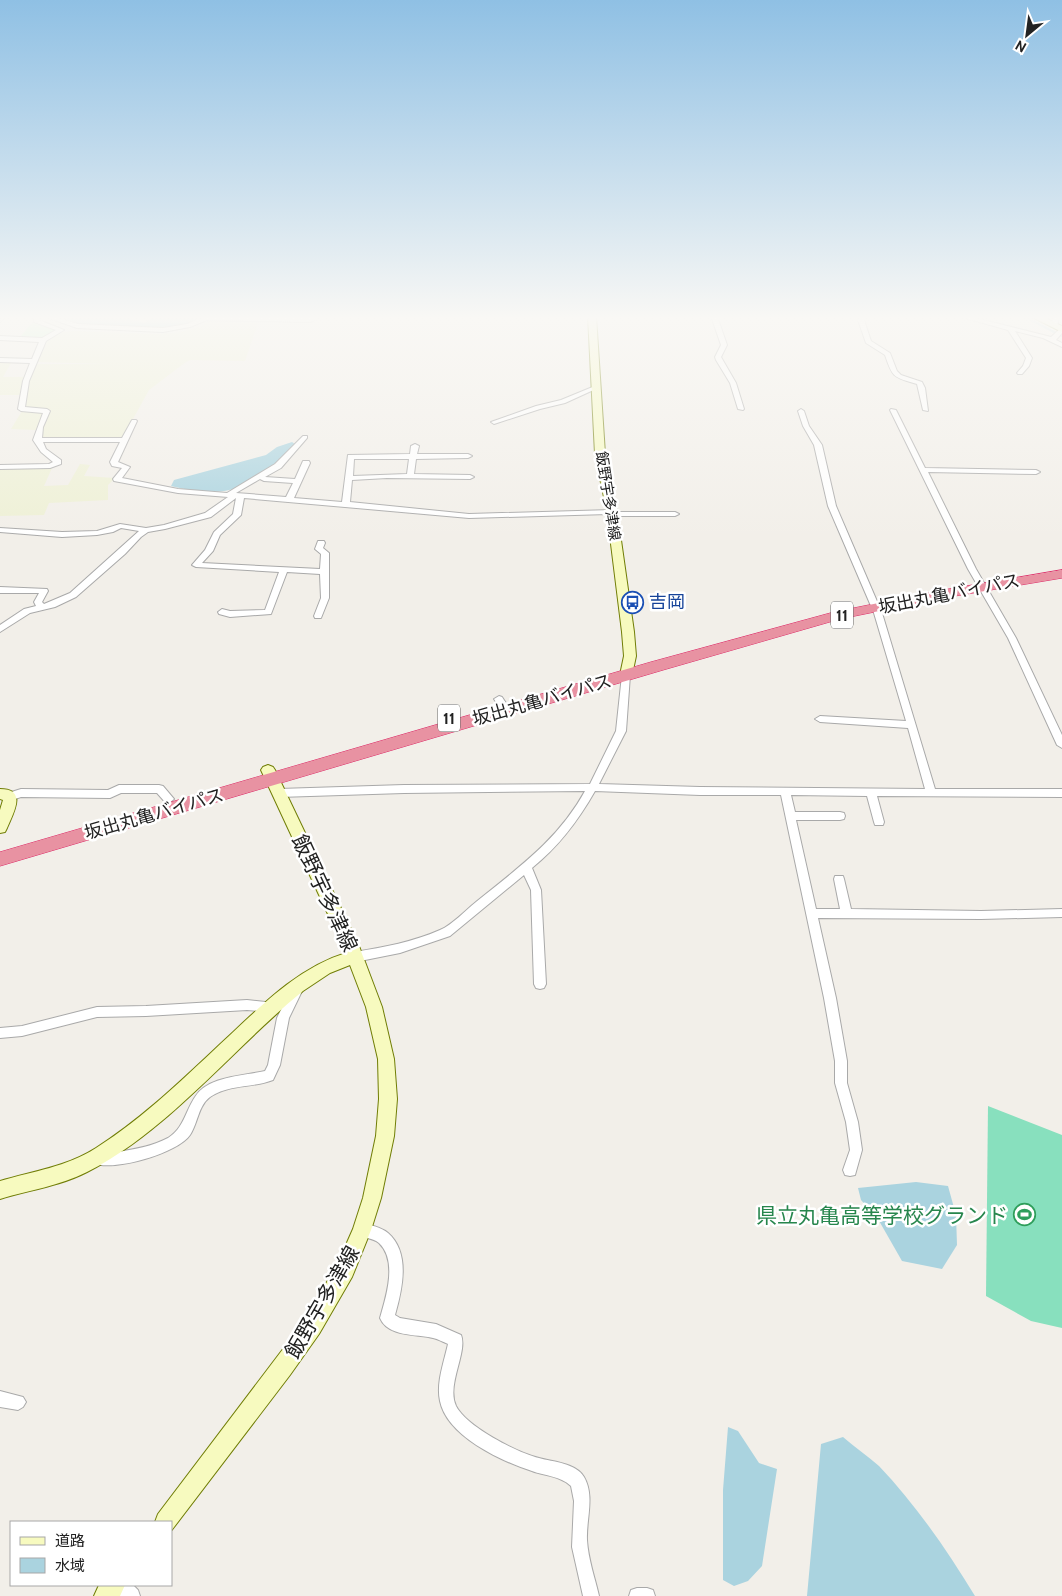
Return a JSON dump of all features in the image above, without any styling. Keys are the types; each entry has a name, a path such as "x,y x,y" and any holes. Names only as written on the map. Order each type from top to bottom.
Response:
{"highway":[{"name":"坂出丸亀バイパス","path":"0,859 273,781 502,704 830,618 874,604 1062,568"},
{"name":"坂出丸亀バイパス","path":"980,584 1062,574"},
{"name":"坂出丸亀バイパス","path":"0,848 169,799 273,781"}],"main road":[{"name":"飯野宇多津線","path":"597,390 600,454 612,513 626,606 630,651 627,671"},
{"name":"飯野宇多津線","path":"167,1521 283,1368 312,1327 345,1270 362,1230 372,1198 385,1136 388,1099 386,1058 374,1007 355,957 273,781"},
{"path":"0,828 10,802 4,795"},
{"path":"0,1190 55,1176 95,1157 136,1130 271,1007 315,973 341,960 355,957"},
{"path":"105,1596 113,1586"}],"street":[{"path":"0,467 50,466 58,462 42,451 37,440 39,430 48,411 21,409 24,390"},
{"path":"494,422 538,407 564,402 589,390"},
{"path":"735,390 740,409"},
{"path":"922,390 926,410"},
{"path":"801,410 806,426 818,446 832,506 874,604 931,792"},
{"path":"893,410 980,584 1012,638 1062,746"},
{"path":"134,421 114,462 114,464 126,467 117,479 178,491 469,516 612,513 675,514"},
{"path":"0,530 30,533 88,533 114,530 120,526 146,530 165,528 208,516 278,466 304,437"},
{"path":"37,440 124,440"},
{"path":"410,476 415,446"},
{"path":"346,504 351,457 468,456"},
{"path":"289,500 306,463"},
{"path":"924,470 1036,472"},
{"path":"348,478 470,477"},
{"path":"264,479 298,481"},
{"path":"234,496 237,515 217,534 209,552 196,565 324,572"},
{"path":"0,629 27,611 73,595 122,552 133,538 146,530"},
{"path":"318,616 325,598 325,553 319,549 321,543"},
{"path":"222,612 230,614 268,612 284,570"},
{"path":"0,590 44,590 38,602 41,607"},
{"path":"355,957 400,948 446,933 544,852 572,822 605,765 621,731 627,671"},
{"path":"820,719 911,725"},
{"path":"273,781 404,789 591,787 785,791 1062,793"},
{"path":"4,795 22,793 110,794 119,789 159,789 169,799"},
{"path":"785,791 812,913 841,1061 841,1083 856,1150 850,1170"},
{"path":"872,791 879,822"},
{"path":"790,816 840,816"},
{"path":"526,867 536,890 535,911 540,984"},
{"path":"839,879 846,913"},
{"path":"812,913 1062,913"},
{"path":"95,1157 99,1160 138,1156 169,1143 186,1131 196,1106 204,1094 221,1086 268,1076 274,1065 283,1018 299,986"},
{"path":"0,1033 22,1031 97,1012 247,1005 271,1007"},
{"path":"362,1230 384,1238 393,1253 395,1272 392,1301 387,1318 397,1324 436,1331 456,1340 446,1402 457,1420 472,1433 524,1462 569,1474 577,1480 582,1491 578,1541 591,1596"},
{"path":"0,1398 18,1402"},
{"path":"123,1586 132,1596"},
{"path":"637,1596 647,1596"}],"green space":[{"path":"0,390 22,390 21,395 0,395"},
{"path":"27,390 149,390 122,439 41,439 40,430 50,410 26,407"},
{"path":"22,411 43,412 36,430 11,429"},
{"path":"80,464 90,465 84,476 115,478 108,485 108,500 49,503 44,515 0,516 0,468 52,468 44,486 68,485"},
{"name":"県立丸亀高等学校グランド","path":"988,1106 1062,1135 1062,1328 1031,1321 986,1296"}],"water":[{"path":"292,442 295,444 283,457 255,478 236,488 208,492 171,486 174,480 266,455 277,447"},
{"path":"916,1182 948,1186 956,1215 957,1245 942,1269 902,1261 878,1219 861,1200 858,1188"},
{"path":"728,1427 738,1431 759,1463 777,1469 762,1566 748,1581 734,1586 723,1580 723,1490"},
{"path":"843,1437 879,1466 906,1496 942,1545 975,1596 807,1596 821,1444"}],"place":[{"name":"吉岡","path":"633,602"},
{"name":"県立丸亀高等学校グランド","path":"1024,1215"}]}
